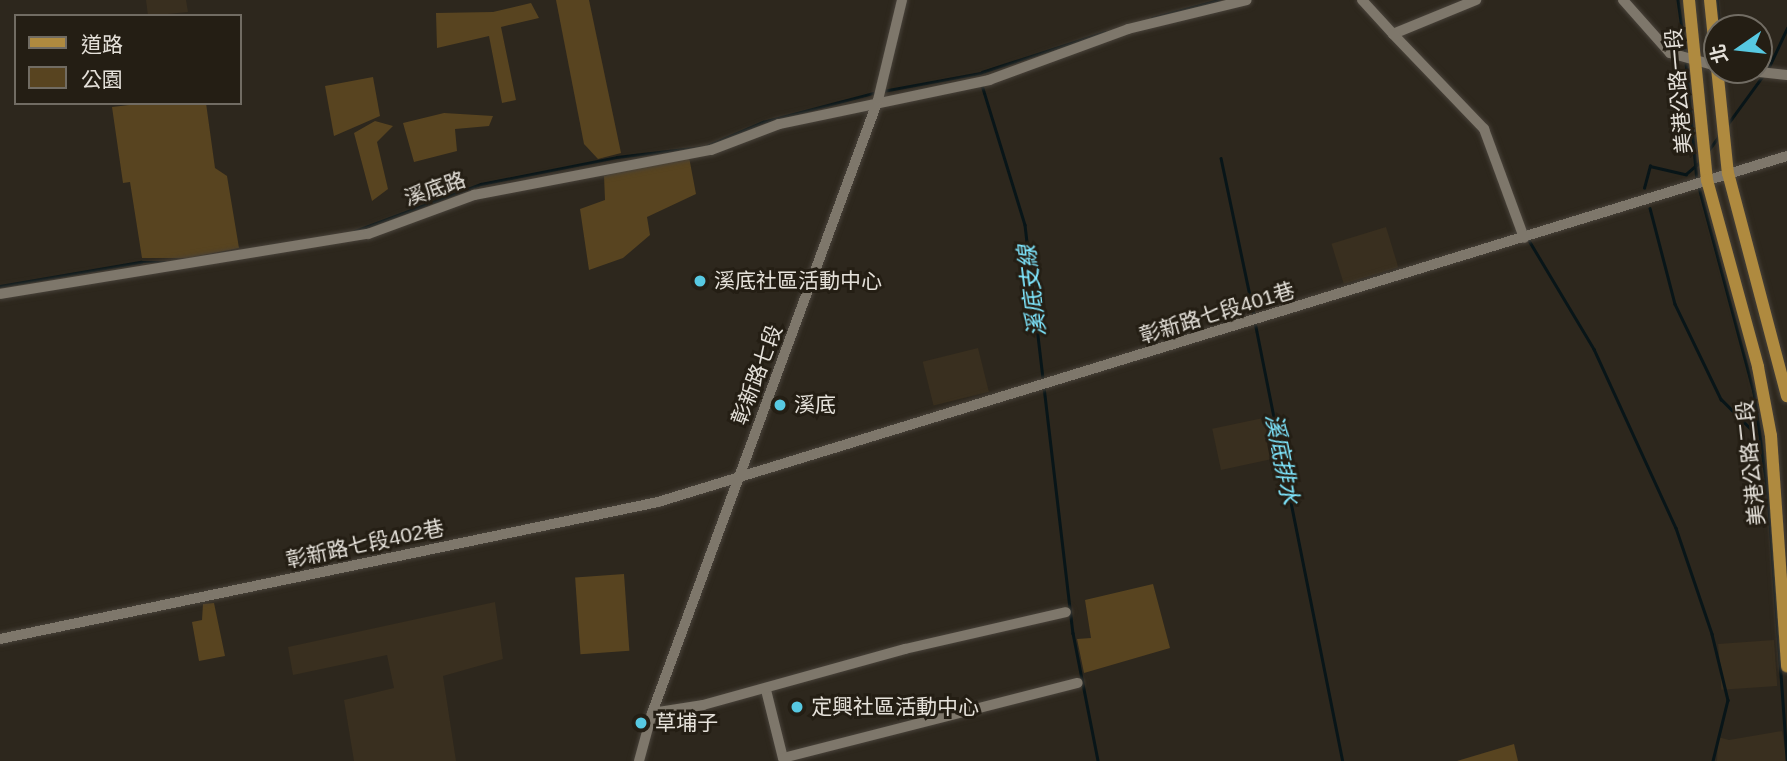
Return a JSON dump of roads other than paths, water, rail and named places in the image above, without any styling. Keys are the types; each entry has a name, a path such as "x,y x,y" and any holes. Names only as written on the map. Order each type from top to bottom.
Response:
{"main road":[{"name":"美港公路一段","path":"1689,0 1707,180"},
{"name":"美港公路一段","path":"1718,84 1728,173"},
{"name":"美港公路二段","path":"1728,173 1787,396"},
{"name":"美港公路二段","path":"1707,180 1758,367 1771,436 1787,666"}],"street":[{"name":"彰新路七段","path":"639,761 652,713 878,100 902,0"},
{"name":"溪底路","path":"0,294 368,234 474,195 711,150 779,124 878,100 989,80 1128,29 1247,0"},
{"path":"1362,0 1396,31 1484,129 1524,238"},
{"path":"1396,31 1476,0"},
{"path":"1623,0 1670,53 1703,63"},
{"name":"彰新路七段401巷","path":"737,479 1787,156"},
{"name":"彰新路七段402巷","path":"0,639 610,513 737,479"},
{"path":"652,713 766,690 905,649 1066,612"},
{"path":"766,690 783,758 1079,683"}],"waterway":[{"name":"溪底支線","path":"1152,18 1219,0"},
{"path":"1678,0 1686,56"},
{"path":"1717,0 1718,14"},
{"path":"1773,58 1787,28"},
{"name":"溪底支線","path":"982,72 1105,32"},
{"path":"1686,62 1697,181"},
{"path":"883,91 980,73"},
{"path":"1727,125 1757,84"},
{"name":"溪底支線","path":"982,85 1025,225 1073,633 1098,761"},
{"path":"707,146 763,122 877,92"},
{"path":"1708,151 1719,136"},
{"path":"355,231 481,184 617,157 701,147"},
{"name":"溪底排水","path":"1221,158 1254,315"},
{"path":"1644,188 1650,166 1686,174 1700,162"},
{"path":"1699,187 1754,392 1768,493 1787,761"},
{"path":"1650,208 1675,304 1721,399 1756,434"},
{"path":"1527,237 1594,349 1676,528 1712,634 1728,700 1713,761"},
{"path":"0,286 141,262 166,262"},
{"name":"溪底排水","path":"1255,322 1343,761"}],"place":[{"name":"溪底社區活動中心","path":"700,281"},
{"name":"溪底","path":"780,405"},
{"name":"定興社區活動中心","path":"797,707"},
{"name":"草埔子","path":"641,723"}]}
